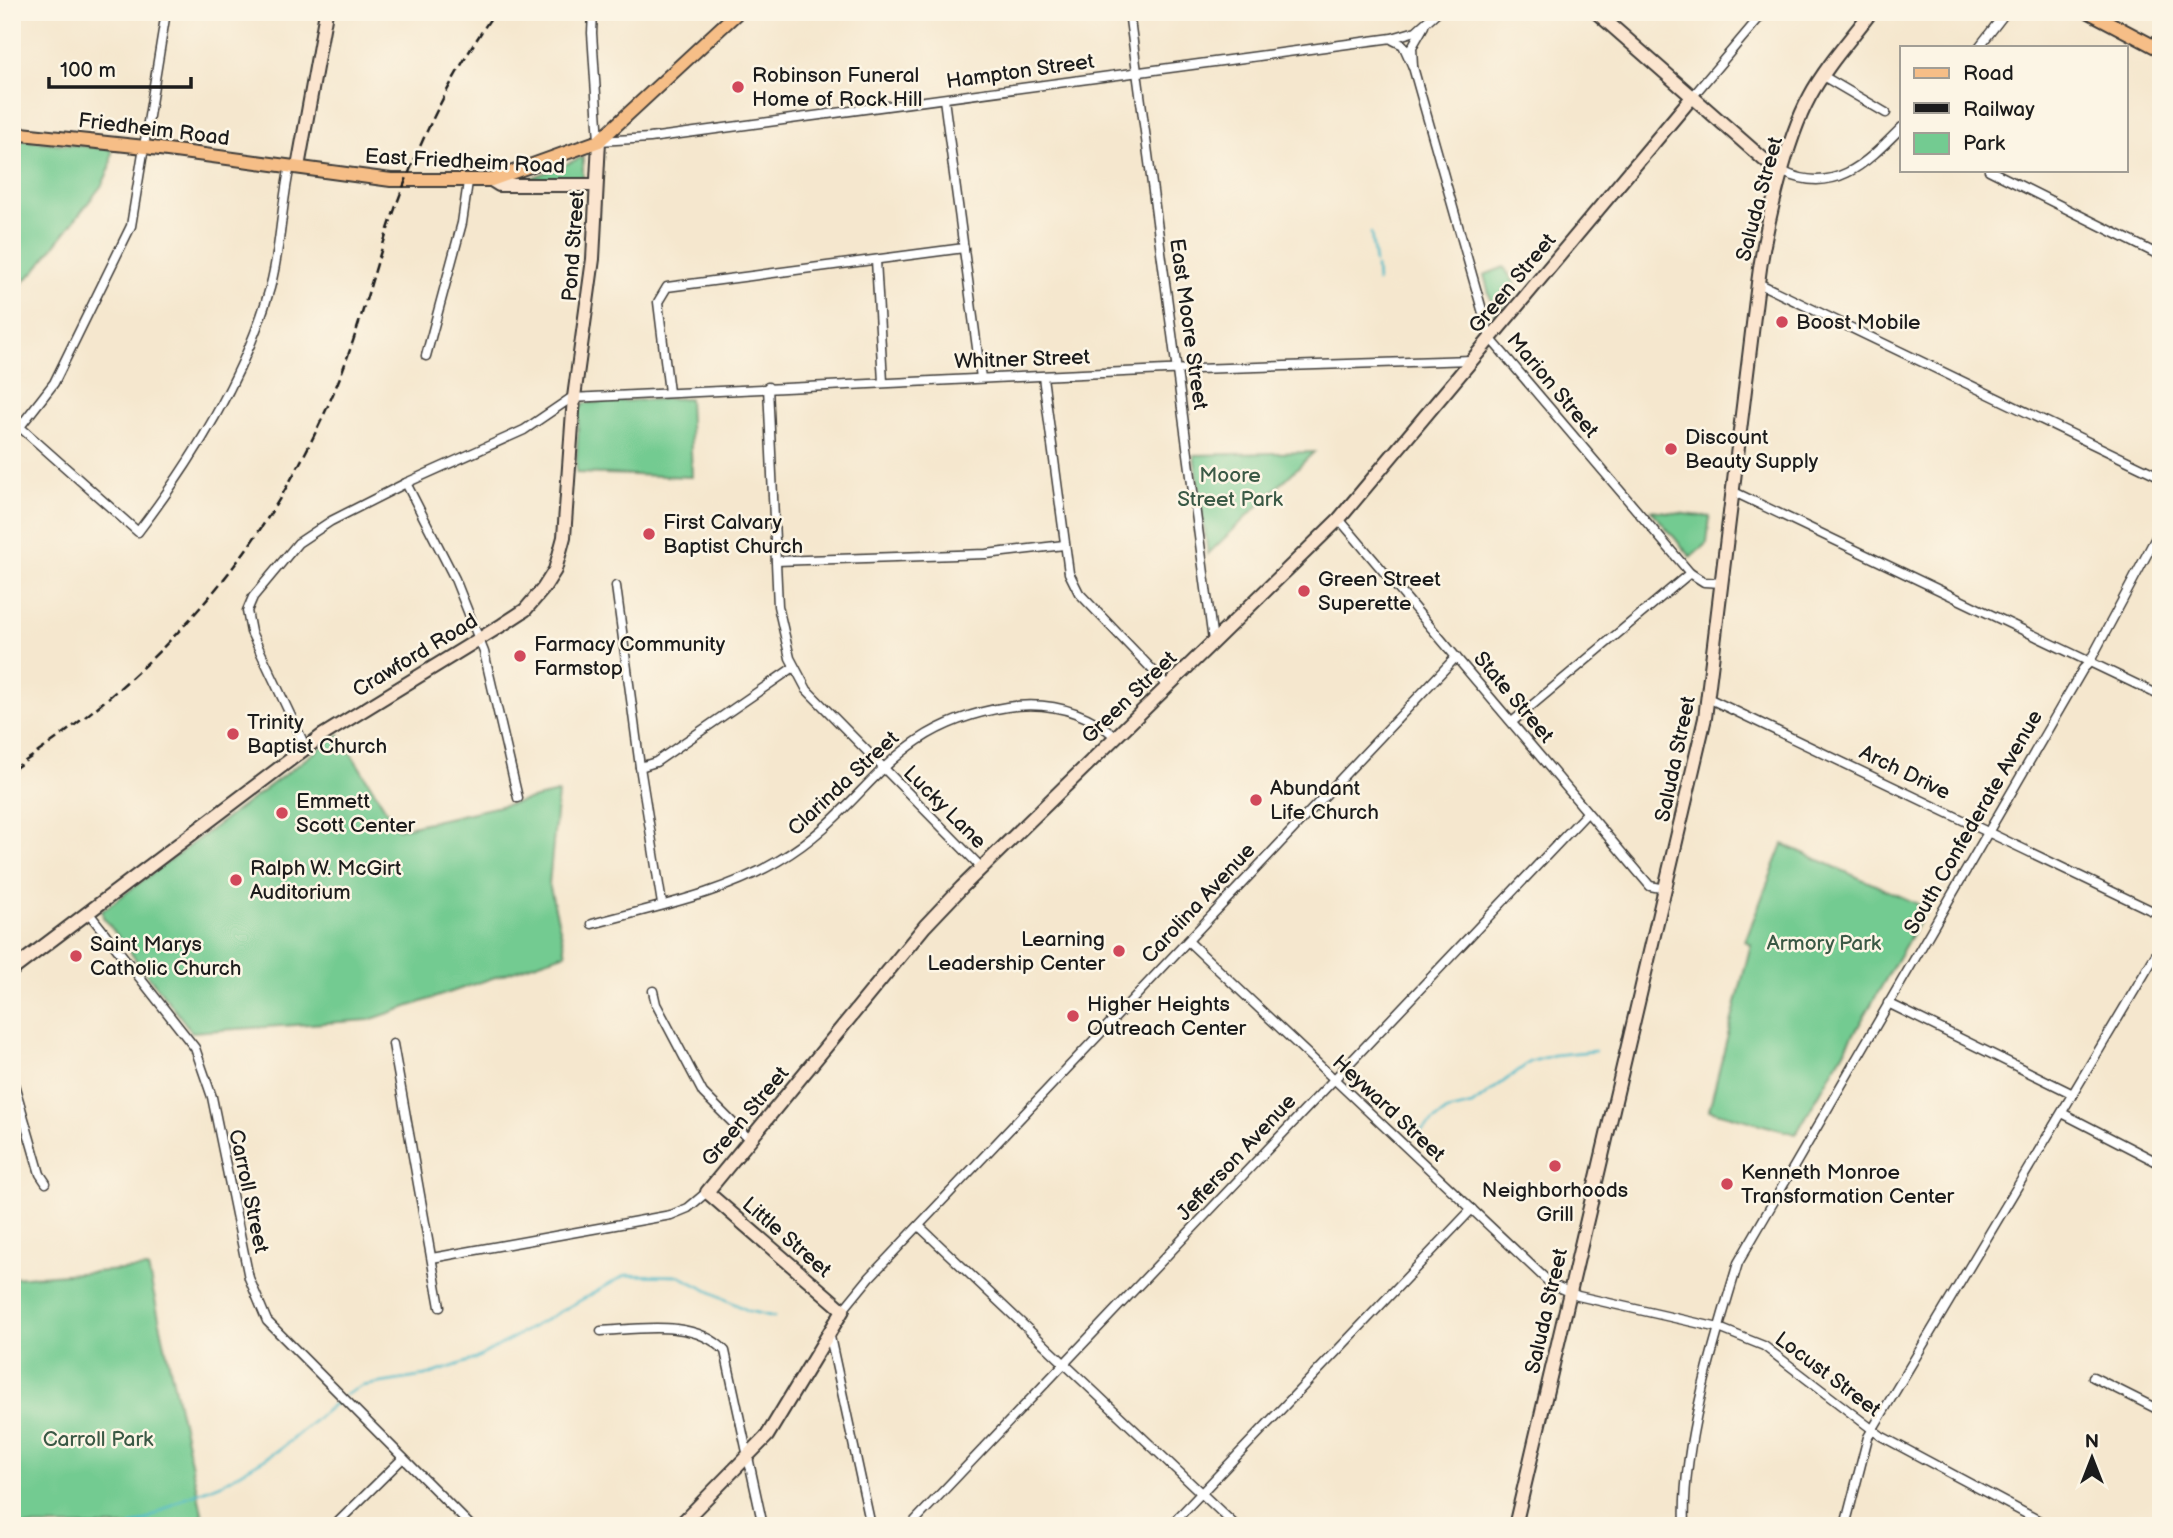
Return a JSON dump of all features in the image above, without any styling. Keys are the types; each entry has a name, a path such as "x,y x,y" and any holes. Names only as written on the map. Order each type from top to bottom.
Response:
{"main road":[{"path":"491,180 599,141 738,12"},
{"path":"2090,12 2161,50"},
{"name":"Friedheim Road","path":"12,133 294,167"},
{"name":"East Friedheim Road","path":"294,167 398,181 491,180"}],"street":[{"path":"12,437 54,383 131,226 166,12"},
{"path":"12,420 138,532 192,456 238,370 259,319 270,287 326,12"},
{"name":"Pond Street","path":"574,397 590,293 597,186 599,141 593,12"},
{"name":"East Moore Street","path":"1129,12 1213,641"},
{"name":"Hampton Street","path":"599,141 650,138 1392,38 1410,34 1425,25 1437,12"},
{"path":"1596,12 1770,165 1783,172 1813,181 1844,175 1868,161 1900,129"},
{"name":"Green Street","path":"432,1258 671,1215 688,1208 707,1192 925,926 1339,519 1764,12"},
{"name":"Saluda Street","path":"1514,1526 1709,698 1758,283 1783,172 1804,107 1823,76 1871,12"},
{"path":"1980,46 2006,12"},
{"name":"Marion Street","path":"1413,67 1412,47 1425,25"},
{"name":"Marion Street","path":"1392,38 1403,45 1413,67 1490,338 1690,573"},
{"path":"1823,76 1886,113"},
{"path":"944,99 981,379"},
{"path":"1993,172 2161,256"},
{"name":"East Friedheim Road","path":"491,180 499,185 597,186"},
{"path":"426,356 462,223 468,182"},
{"path":"670,392 658,302 667,287 964,248"},
{"path":"876,260 883,382"},
{"path":"1758,283 2161,477"},
{"name":"Whitner Street","path":"574,397 883,382 1472,360"},
{"path":"1043,377 1069,573 1079,593 1168,686"},
{"name":"Lucky Lane","path":"768,387 780,624 794,667 819,704 982,868"},
{"path":"306,748 256,643 247,611 253,597 298,543 331,521 406,483 524,430 574,397"},
{"name":"Crawford Road","path":"12,970 306,748 525,610 555,570 565,528 574,397"},
{"path":"406,483 454,579 478,639 492,680 518,798"},
{"path":"1732,491 2161,696"},
{"name":"State Street","path":"1339,519 1650,886 1666,889"},
{"name":"South Confederate Avenue","path":"1685,1526 1690,1455 1718,1328 1738,1263 1988,831 2090,663 2161,528"},
{"path":"776,561 986,554 1064,545"},
{"path":"1513,722 1690,573 1704,582 1722,583"},
{"path":"616,586 640,767 662,904"},
{"name":"Carolina Avenue","path":"679,1526 749,1455 777,1421 843,1310 1456,657"},
{"path":"640,767 656,762 794,667"},
{"name":"Arch Drive","path":"1709,698 2161,915"},
{"name":"Clarinda Street","path":"592,925 750,877 793,852 829,822 881,767 918,738 949,721 1015,706 1064,708 1100,724 1116,737"},
{"name":"Jefferson Avenue","path":"910,1526 1587,813"},
{"name":"Carroll Street","path":"88,912 195,1048 212,1097 249,1278 267,1321 471,1526"},
{"name":"Heyward Street","path":"1189,942 1551,1284 1570,1293"},
{"path":"1845,1526 1863,1455 1873,1429 2161,946"},
{"path":"653,991 656,1004 697,1084 750,1140"},
{"path":"1888,1003 2073,1094"},
{"path":"393,1044 440,1307"},
{"path":"12,1077 40,1174 46,1183"},
{"path":"2062,1113 2161,1164"},
{"name":"Little Street","path":"707,1192 843,1310"},
{"path":"1170,1526 1472,1209"},
{"path":"919,1226 1236,1526"},
{"name":"Locust Street","path":"1570,1293 1718,1328 1746,1338 1782,1358 1873,1429 1930,1465 2049,1526"},
{"path":"601,1331 670,1329 696,1333 715,1342 727,1358 763,1526"},
{"path":"829,1332 871,1526"},
{"path":"2093,1377 2161,1410"},
{"path":"334,1526 403,1458"}],"green space":[{"path":"12,139 112,149 110,168 102,185 34,272 12,292"},
{"path":"583,157 583,181 527,180"},
{"path":"1504,267 1518,289 1495,316 1484,275"},
{"path":"689,398 692,477 576,473 579,411 584,403"},
{"name":"Moore Street Park","path":"1314,452 1208,554 1194,455"},
{"path":"1651,510 1710,517 1707,543 1691,557"},
{"path":"339,734 398,829 558,793 549,884 566,953 369,1020 192,1032 103,917 102,911"},
{"name":"Armory Park","path":"1783,844 1927,908 1796,1134 1709,1110 1751,944 1745,941"},
{"name":"Carroll Park","path":"148,1268 205,1526 12,1526 12,1278"}],"waterway":[{"path":"1371,233 1375,263"},
{"path":"1376,267 1377,282"},
{"path":"1413,1137 1447,1111 1472,1105 1530,1062 1554,1055 1595,1051"},
{"path":"345,1395 362,1386 425,1376 475,1359 626,1275 679,1276 749,1311 774,1317"},
{"path":"131,1526 184,1498 223,1483 279,1450 340,1399"}],"railway":[{"path":"12,770 66,732 163,648 205,602 244,552 279,499 311,443 338,382 388,228 416,155 452,82 495,12"}],"place":[{"name":"Robinson Funeral Home of Rock Hill","path":"738,87"},
{"name":"Boost Mobile","path":"1782,322"},
{"name":"Discount Beauty Supply","path":"1671,449"},
{"name":"First Calvary Baptist Church","path":"649,534"},
{"name":"Green Street Superette","path":"1304,591"},
{"name":"Farmacy Community Farmstop","path":"520,656"},
{"name":"Trinity Baptist Church","path":"233,734"},
{"name":"Abundant Life Church","path":"1256,800"},
{"name":"Emmett Scott Center","path":"282,813"},
{"name":"Ralph W. McGirt Auditorium","path":"236,880"},
{"name":"Learning Leadership Center","path":"1119,951"},
{"name":"Saint Marys Catholic Church","path":"76,956"},
{"name":"Higher Heights Outreach Center","path":"1073,1016"},
{"name":"Neighborhoods Grill","path":"1555,1166"},
{"name":"Kenneth Monroe Transformation Center","path":"1727,1184"}]}
